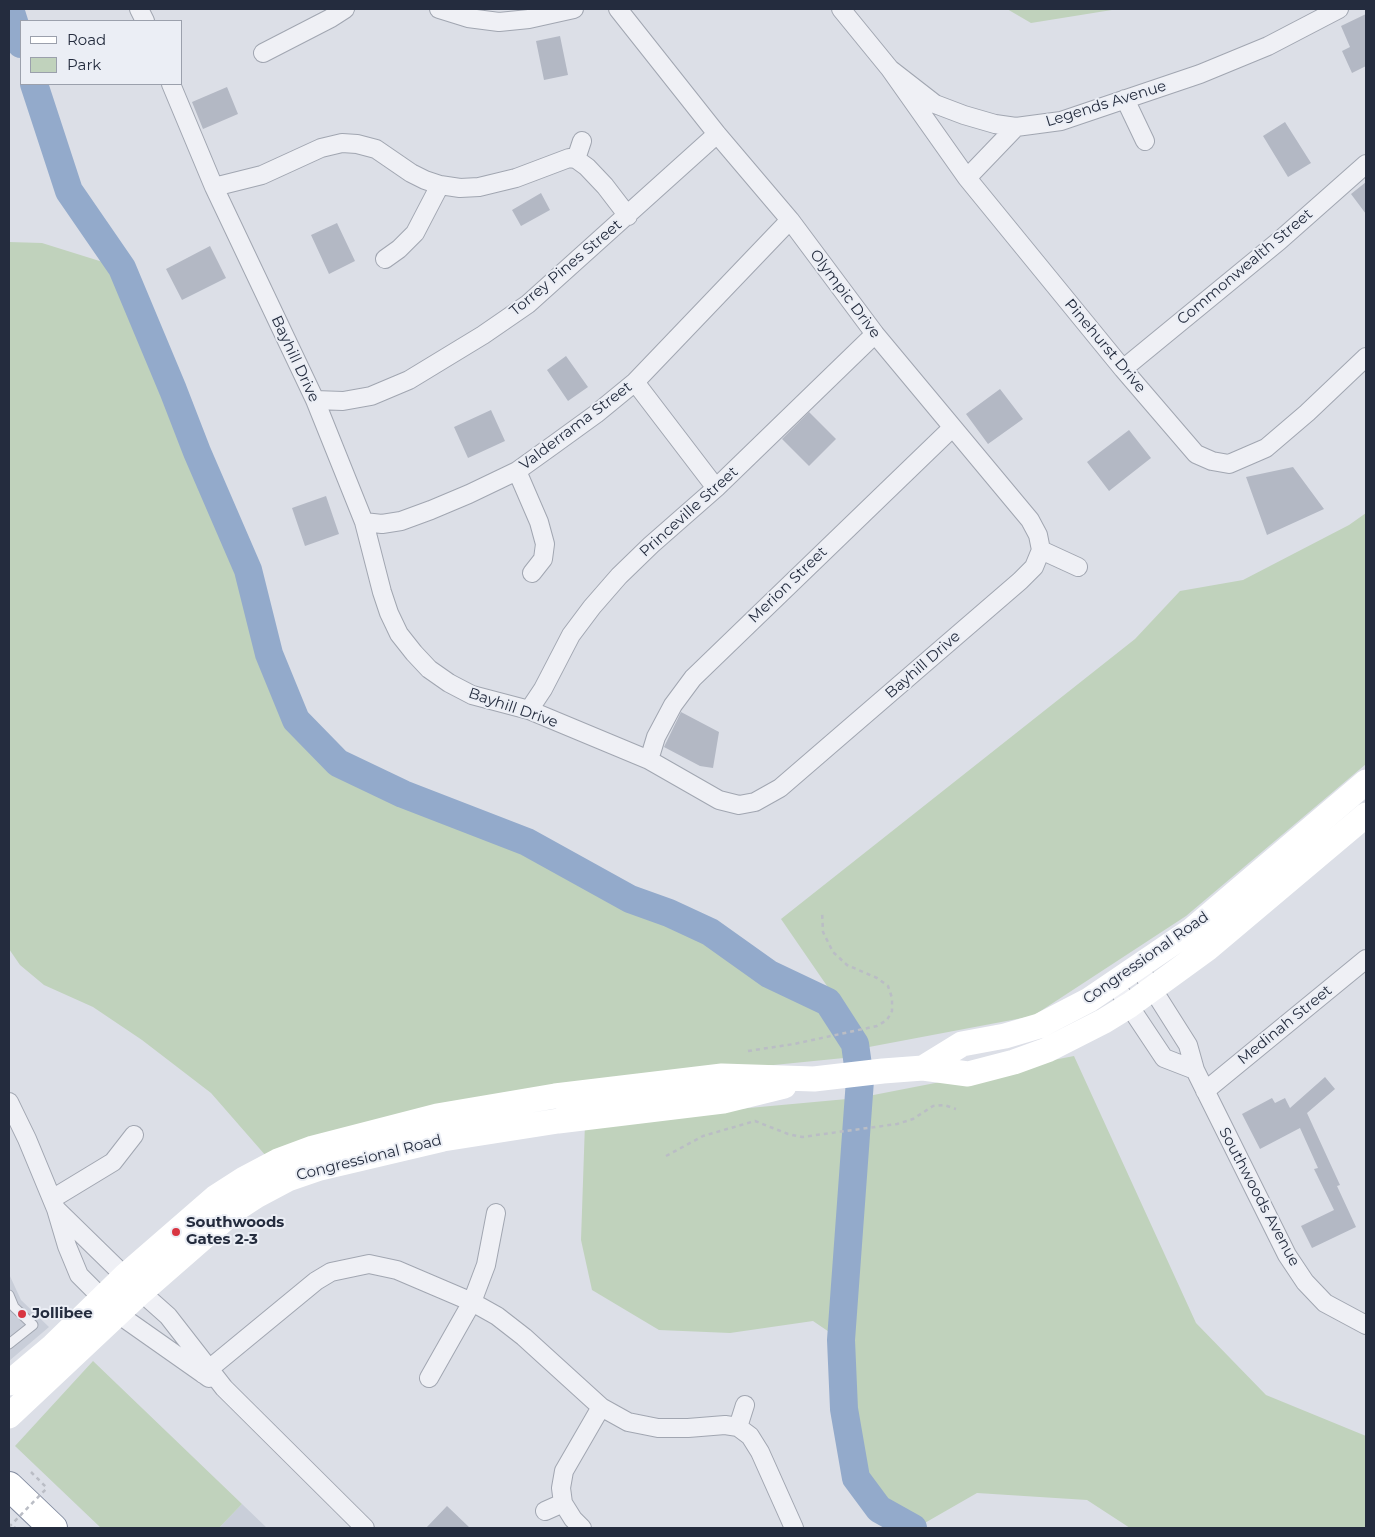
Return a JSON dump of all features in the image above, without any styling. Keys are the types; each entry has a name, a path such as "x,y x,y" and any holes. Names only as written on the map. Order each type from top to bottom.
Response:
{"highway":[{"path":"9,1486 53,1528"}],"main road":[{"name":"Congressional Road","path":"922,1068 962,1044 1005,1036 1039,1026 1090,1000 1192,930 1366,782"},
{"name":"Congressional Road","path":"9,1416 216,1197 263,1168 313,1148 437,1116 555,1096 722,1076 816,1078 922,1068 968,1074 1014,1062 1047,1050 1104,1021 1130,1005 1207,949 1366,814"},
{"name":"Congressional Road","path":"9,1383 53,1346 111,1306"}],"street":[{"path":"263,53 324,22 345,9"},
{"path":"440,9 468,18 499,22 530,19 574,9"},
{"name":"Olympic Drive","path":"618,9 717,134 790,220 875,334 1030,520 1038,535 1041,550"},
{"name":"Legends Avenue","path":"841,9 890,69 935,104 995,124 1016,127 1061,121 1200,74 1268,46 1340,9"},
{"name":"Pinehurst Drive","path":"890,69 967,178 1122,369 1196,454 1212,461 1229,464 1266,448 1287,432 1366,357"},
{"name":"Bayhill Drive","path":"171,85 214,186 315,400 364,522 389,613 399,634 414,653 429,669 449,683 472,695 529,710 649,760 719,800 739,805 755,802 788,782 1020,581 1034,567 1041,550"},
{"path":"1125,99 1146,141"},
{"path":"967,178 1016,127"},
{"name":"Torrey Pines Street","path":"315,400 343,401 371,396 409,380 444,360 528,304 717,134"},
{"path":"576,159 582,141"},
{"path":"214,186 262,175 321,148 342,144 357,144 376,149 411,173 440,186 460,188 479,187 516,178 569,158 576,159 587,167 605,186 628,216"},
{"name":"Commonwealth Street","path":"1122,369 1278,241 1366,164"},
{"path":"385,259 415,234 440,186"},
{"name":"Valderrama Street","path":"364,522 382,524 401,521 470,494 517,470 596,414 635,382 790,220"},
{"name":"Princeville Street","path":"529,710 544,689 571,635 619,576 716,488 875,334"},
{"path":"635,382 716,488"},
{"name":"Merion Street","path":"649,760 656,737 673,705 693,678 952,428"},
{"path":"517,470 540,522 545,544 543,559 532,573"},
{"path":"1041,550 1078,567"},
{"name":"Medinah Street","path":"1204,1091 1366,959"},
{"name":"Southwoods Avenue","path":"1138,966 1188,1044 1194,1070 1287,1255 1305,1282 1325,1303 1366,1324"},
{"path":"1114,983 1164,1058 1194,1070"},
{"path":"9,1102 28,1139 54,1204 67,1246 79,1275 111,1306 206,1371 364,1528"},
{"path":"54,1204 113,1162 134,1135"},
{"path":"54,1204 133,1284 168,1316 206,1371"},
{"path":"429,1378 472,1302 486,1265 496,1213"},
{"path":"206,1371 316,1281 331,1272 369,1264 397,1270 472,1302 497,1316 524,1337 601,1407 628,1422 658,1428 725,1425 738,1427 750,1436 760,1452 794,1528"},
{"path":"738,1427 745,1405"},
{"path":"582,1528 572,1519 563,1503 561,1488 564,1471 601,1407"},
{"path":"545,1511 563,1503"}],"lane":[{"path":"9,1295 14,1307 33,1326 9,1344"}],"path":[{"path":"748,1052 877,1026 887,1020 892,1011 891,992 888,986 877,978 847,965 833,952 824,932 822,911"},
{"path":"666,1156 703,1136 755,1120 788,1134 802,1137 897,1124 913,1119 933,1106 944,1105 956,1109"},
{"path":"9,1527 47,1488 32,1472"}],"shaded area":[{"name":"Jollibee","path":"9,1274 21,1300 49,1327 9,1361"},
{"path":"242,1504 267,1528 219,1528"}],"green space":[{"path":"1007,9 1118,9 1031,23"},
{"path":"9,242 42,243 122,268 197,452 248,570 269,654 296,720 338,763 403,794 527,842 630,899 669,913 710,932 769,974 828,1002 858,1039 854,1057 563,1086 266,1156 211,1093 142,1040 93,1007 44,985 20,965 9,949"},
{"path":"1366,513 1366,764 1186,916 1033,1016 869,1047 781,919 1135,639 1180,591 1243,580 1349,525"},
{"path":"1074,1056 1196,1323 1266,1395 1366,1436 1366,1528 1130,1528 1087,1500 977,1493 913,1528 879,1509 856,1478 844,1409 841,1340 813,1321 730,1333 659,1330 592,1290 581,1240 585,1123 858,1098"},
{"path":"93,1361 242,1504 219,1528 101,1528 15,1446"}],"building":[{"path":"1366,14 1366,66 1352,73 1342,51 1350,47 1341,26"},
{"path":"560,36 568,75 544,80 536,41"},
{"path":"227,87 238,114 203,129 192,102"},
{"path":"1285,122 1311,163 1288,177 1263,136"},
{"path":"1366,182 1366,214 1351,194"},
{"path":"541,193 550,210 521,226 512,210"},
{"path":"337,223 355,261 329,274 311,235"},
{"path":"210,246 226,278 182,300 166,269"},
{"path":"566,356 588,387 568,401 547,370"},
{"path":"1000,389 1023,419 988,444 966,414"},
{"path":"491,410 505,441 468,458 454,427"},
{"path":"809,412 836,439 809,466 782,439"},
{"path":"1129,430 1151,458 1109,491 1087,462"},
{"path":"1293,467 1324,509 1267,535 1246,477"},
{"path":"326,496 339,534 305,546 292,508"},
{"path":"681,712 719,732 713,768 700,766 664,747"},
{"path":"1325,1077 1335,1089 1307,1113 1340,1185 1337,1186 1356,1227 1312,1248 1301,1226 1334,1210 1314,1169 1318,1168 1300,1128 1260,1149 1242,1114 1272,1098 1275,1103 1285,1098 1290,1108"},
{"path":"447,1506 470,1528 426,1528"}],"waterway":[{"path":"10,9 20,41"},
{"path":"34,85 69,191 122,268 197,452 248,570 269,654 296,720 338,763 403,794 527,842 630,899 669,913 710,932 769,974 828,1002 855,1044 860,1080 841,1340 844,1409 856,1478 879,1509 913,1528"}],"place":[{"name":"Southwoods Gates 2-3","path":"176,1232"},
{"name":"Jollibee","path":"22,1314"}]}
